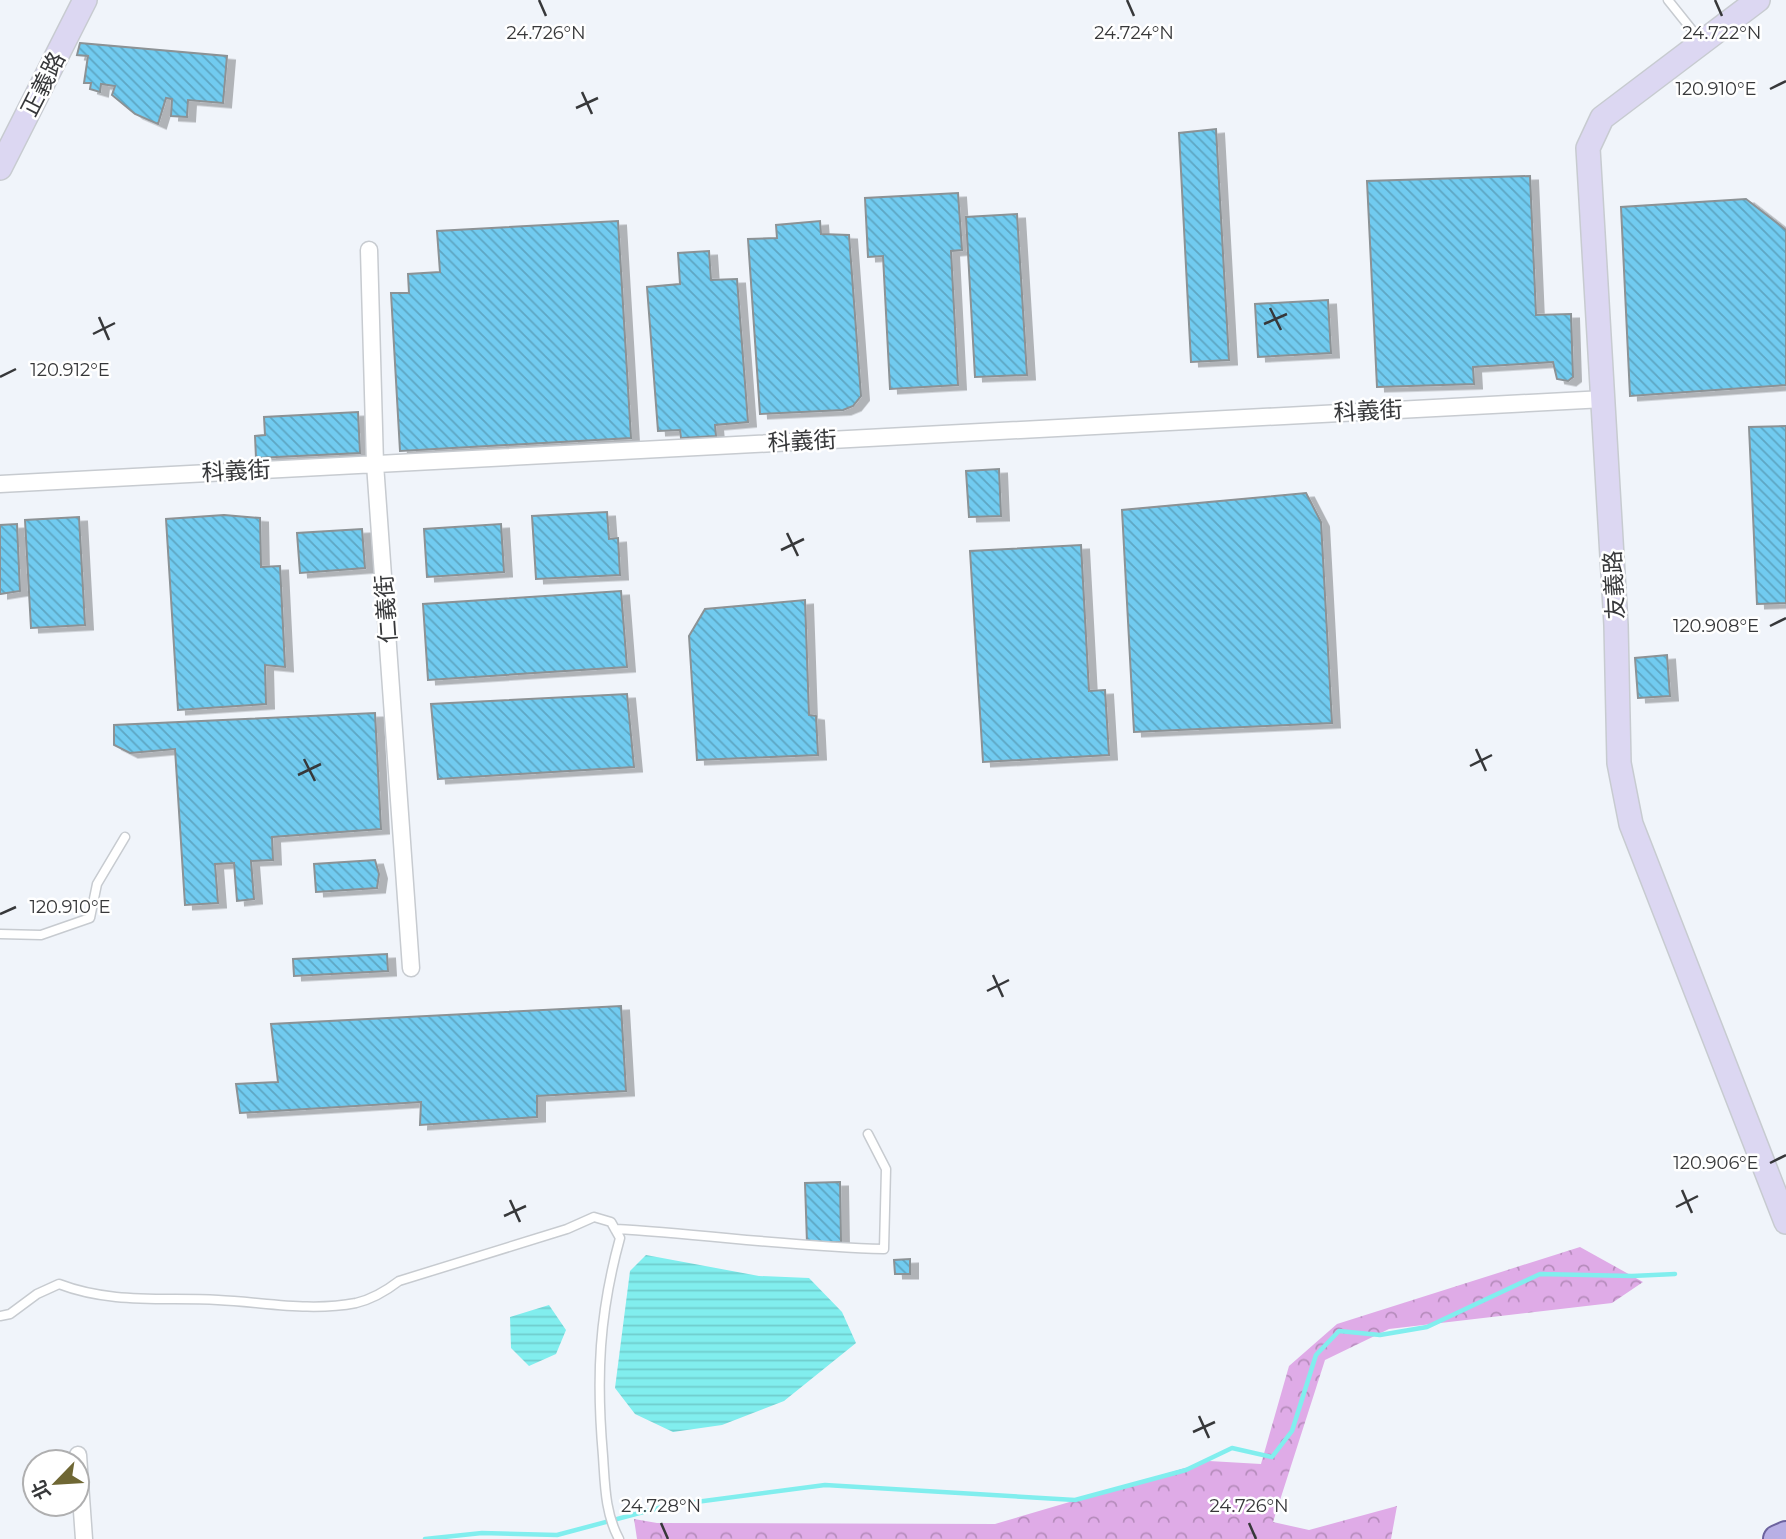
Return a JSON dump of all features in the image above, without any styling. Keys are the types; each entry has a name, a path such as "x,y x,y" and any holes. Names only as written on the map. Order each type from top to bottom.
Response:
{"main road":[{"path":"1777,1539 1786,1535"}],"street":[{"name":"正義路","path":"0,168 85,0"},
{"name":"友義路","path":"1758,0 1602,118 1588,148 1616,625 1619,764 1630,824 1786,1222"},
{"name":"仁義街","path":"369,250 375,464 411,968"},
{"name":"科義街","path":"0,484 1604,399"},
{"path":"82,1518 84,1539"}],"lane":[{"path":"1668,0 1702,43"},
{"path":"0,934 41,935 90,918 97,884 125,837"},
{"path":"615,1229 714,1235 799,1247 884,1249 886,1169 868,1134"},
{"path":"0,1316 10,1314 37,1294 59,1284 84,1294 129,1300 218,1300 299,1308 357,1303 382,1294 399,1281 567,1229 594,1217 611,1222 620,1238 606,1290 597,1389 607,1508 619,1539"}],"green space":[{"path":"1580,1247 1643,1282 1612,1303 1389,1329 1325,1360 1273,1522 1309,1530 1397,1506 1391,1539 637,1539 634,1519 657,1523 995,1524 1209,1461 1261,1464 1289,1366 1337,1324"}],"water":[{"path":"646,1255 759,1276 809,1278 842,1312 856,1343 784,1401 722,1425 673,1432 635,1414 615,1388 630,1271"},
{"path":"549,1305 566,1330 556,1354 529,1366 511,1348 510,1317"}],"building":[{"path":"80,43 227,56 223,103 188,100 187,117 171,116 172,99 166,98 158,124 135,114 112,95 115,86 101,84 100,92 90,89 91,83 84,83 88,56 77,55"},
{"path":"1216,129 1229,360 1191,362 1179,133"},
{"path":"1530,176 1536,315 1571,314 1573,377 1568,381 1557,379 1553,362 1473,367 1474,384 1377,387 1367,181"},
{"path":"958,193 962,250 951,251 958,385 890,389 883,256 868,257 865,198"},
{"path":"1746,199 1786,230 1786,385 1630,396 1621,207"},
{"path":"1017,214 1027,375 975,377 966,217"},
{"path":"618,221 631,438 400,451 391,293 409,293 408,274 440,272 437,231"},
{"path":"820,221 821,234 849,235 861,396 853,406 843,410 760,414 748,239 777,238 776,225"},
{"path":"709,251 711,280 737,279 748,422 715,425 716,436 681,438 680,430 658,431 647,287 680,284 678,253"},
{"path":"1328,300 1331,353 1258,357 1255,304"},
{"path":"358,412 360,453 256,458 255,436 265,435 264,417"},
{"path":"1786,426 1786,603 1757,604 1749,427"},
{"path":"999,469 1001,516 969,517 966,471"},
{"path":"1306,493 1321,522 1332,723 1134,732 1122,510"},
{"path":"607,512 609,539 618,538 620,575 536,579 532,516"},
{"path":"224,515 260,518 261,567 280,566 285,667 265,665 266,704 178,710 166,519"},
{"path":"79,517 85,625 31,628 25,520"},
{"path":"17,524 20,591 0,594 0,525"},
{"path":"501,524 504,572 427,577 424,529"},
{"path":"362,529 365,568 300,573 297,533"},
{"path":"1081,545 1089,691 1105,690 1109,755 983,762 970,551"},
{"path":"621,591 627,667 428,680 423,604"},
{"path":"805,600 809,715 816,716 818,755 697,760 689,636 705,609"},
{"path":"1667,655 1670,696 1638,698 1635,658"},
{"path":"627,694 634,767 438,779 431,704"},
{"path":"375,713 381,829 272,837 273,860 251,861 254,899 237,901 234,863 215,864 218,903 185,905 175,749 130,753 114,745 114,725"},
{"path":"375,860 379,874 377,888 316,892 314,864"},
{"path":"387,954 388,971 294,976 293,959"},
{"path":"621,1006 626,1091 537,1096 537,1117 420,1125 421,1102 240,1113 236,1084 278,1082 271,1024"},
{"path":"840,1182 841,1242 807,1243 805,1183"},
{"path":"910,1259 910,1274 895,1274 894,1260"}],"waterway":[{"path":"425,1539 482,1533 557,1535 666,1506 825,1485 1075,1500 1186,1470 1232,1448 1272,1457 1292,1431 1316,1355 1339,1331 1380,1335 1427,1327 1540,1274 1675,1274"}]}
